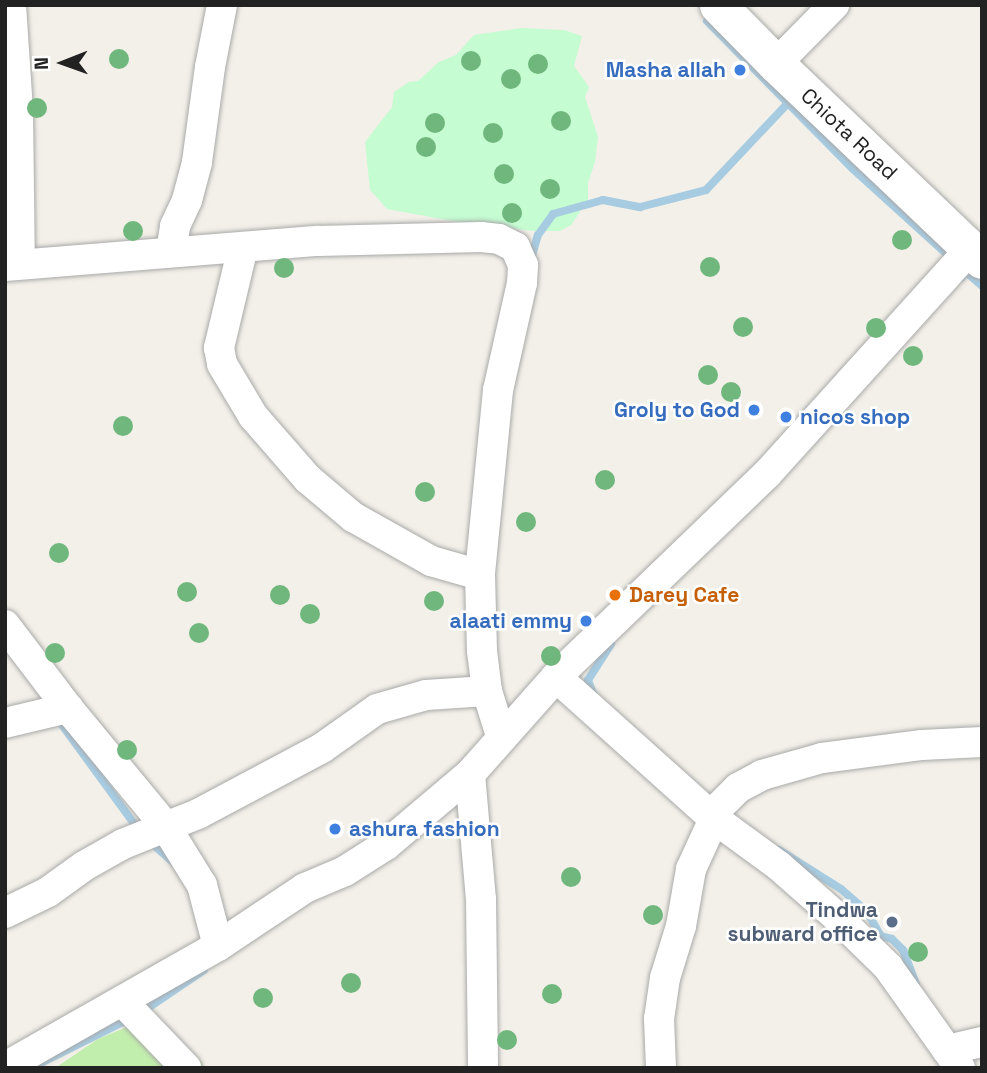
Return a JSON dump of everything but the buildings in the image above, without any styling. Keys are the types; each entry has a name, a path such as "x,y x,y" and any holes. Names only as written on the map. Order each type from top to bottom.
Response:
{"street":[{"path":"11,5 18,110 12,264 318,241 481,237 508,242 515,247 523,265 522,283 499,390 480,575 482,652 487,691 501,736"},
{"path":"171,252 175,226 189,194 197,162 210,67 222,5"},
{"name":"Chiota Road","path":"719,5 776,64 976,255"},
{"path":"776,64 834,5"},
{"path":"243,247 219,348 222,364 253,416 308,479 353,517 431,561 480,575"},
{"path":"5,1067 218,946 305,888 345,871 386,845 470,774 556,677 767,474 976,255"},
{"path":"5,625 68,708 166,827 202,885 218,946"},
{"path":"556,677 712,817 779,866 888,967 953,1059 982,1042"},
{"path":"5,913 48,892 113,849 198,814 322,748 377,709 426,695 487,691"},
{"path":"5,723 68,708"},
{"path":"661,1068 659,1019 665,978 681,926 691,869 712,817 738,788 762,775 821,758 922,745 982,742"},
{"path":"470,774 483,926 483,1068"},
{"path":"122,1001 186,1068"}],"green space":[{"path":"521,28 564,30 582,36 574,66 589,87 585,97 598,137 595,162 588,183 588,200 571,225 560,231 533,231 458,222 387,209 370,190 365,142 392,107 394,92 409,82 418,81 439,62 456,55 474,35"},
{"path":"129,1026 167,1051 202,1062 204,1068 55,1068 98,1039"}],"waterway":[{"path":"707,21 853,169 948,255"},
{"path":"531,259 538,235 553,214 603,200 640,207 706,190 789,102"},
{"path":"961,278 966,272 982,286"},
{"path":"594,696 588,680 611,644"},
{"path":"57,718 140,832"},
{"path":"149,841 174,863"},
{"path":"779,850 841,889 867,912 881,936 892,939 903,950 916,984"},
{"path":"145,1010 204,970"},
{"path":"41,1063 129,1019"}],"place":[{"name":"Masha allah","path":"740,70"},
{"name":"Groly to God","path":"754,410"},
{"name":"nicos shop","path":"786,417"},
{"name":"Darey Cafe","path":"615,595"},
{"name":"alaati emmy","path":"586,621"},
{"name":"ashura fashion","path":"335,829"},
{"name":"Tindwa subward office","path":"892,922"}]}
